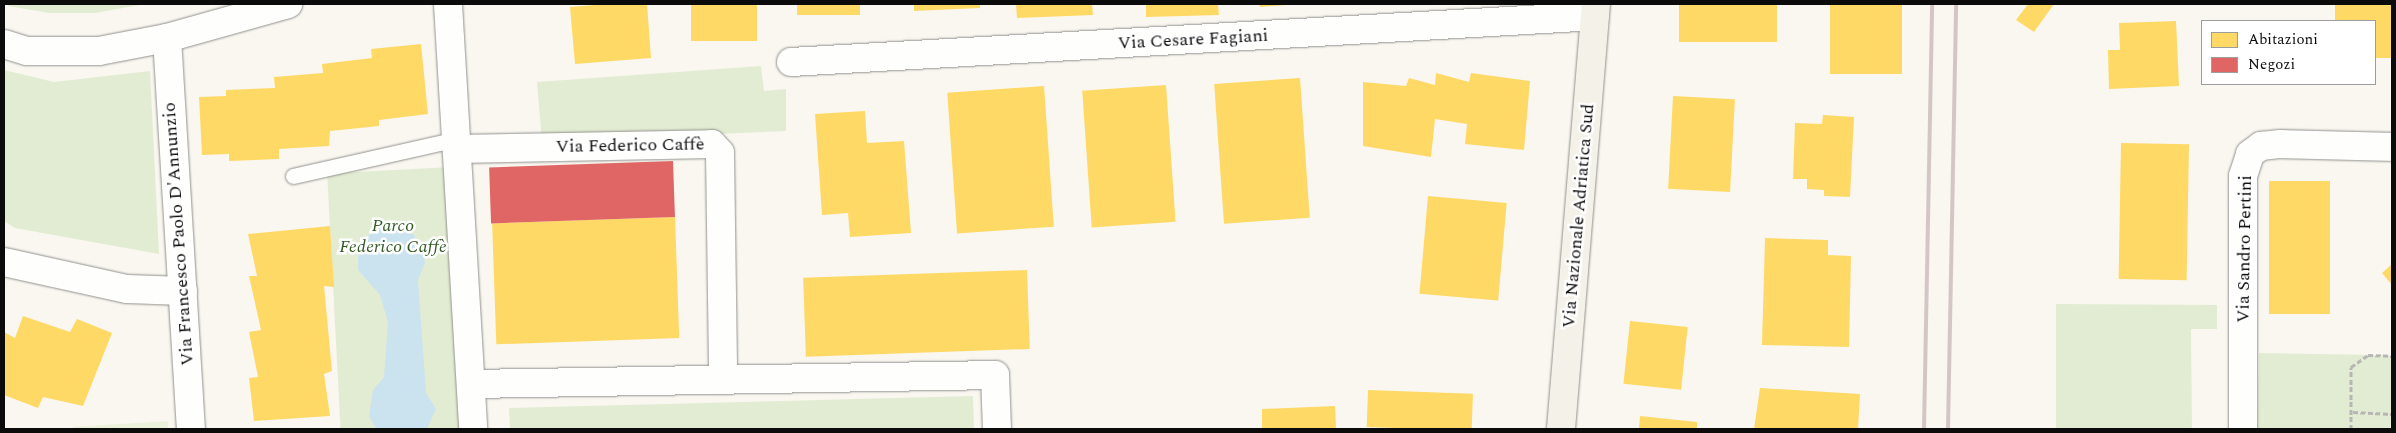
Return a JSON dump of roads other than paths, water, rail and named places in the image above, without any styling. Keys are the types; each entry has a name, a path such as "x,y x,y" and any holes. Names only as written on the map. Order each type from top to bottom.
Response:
{"main road":[{"name":"Via Nazionale Adriatica Sud","path":"1561,429 1596,10"}],"street":[{"path":"4,44 27,51 99,51 167,38 238,11 288,4"},
{"path":"448,4 473,429"},
{"name":"Via Cesare Fagiani","path":"791,62 1596,10"},
{"name":"Via Francesco Paolo D'Annunzio","path":"167,38 191,429"},
{"name":"Via Federico Caffè","path":"457,144 712,144 720,153 723,380"},
{"name":"Via Sandro Pertini","path":"2243,429 2243,176 2250,154 2261,146 2281,144 2392,147"},
{"path":"4,262 127,289 183,291"},
{"path":"471,384 995,375 997,429"}],"lane":[{"path":"293,176 457,144"}],"water":[{"path":"384,226 404,229 414,235 424,253 425,263 418,280 426,393 436,409 427,429 376,429 369,416 373,390 384,377 388,322 380,295 358,270 358,252 364,238"}],"railway":[{"path":"1924,429 1932,4"},
{"path":"1948,429 1956,4"}],"park label":[{"name":"Parco Federico Caffè","path":"393,237"}]}
